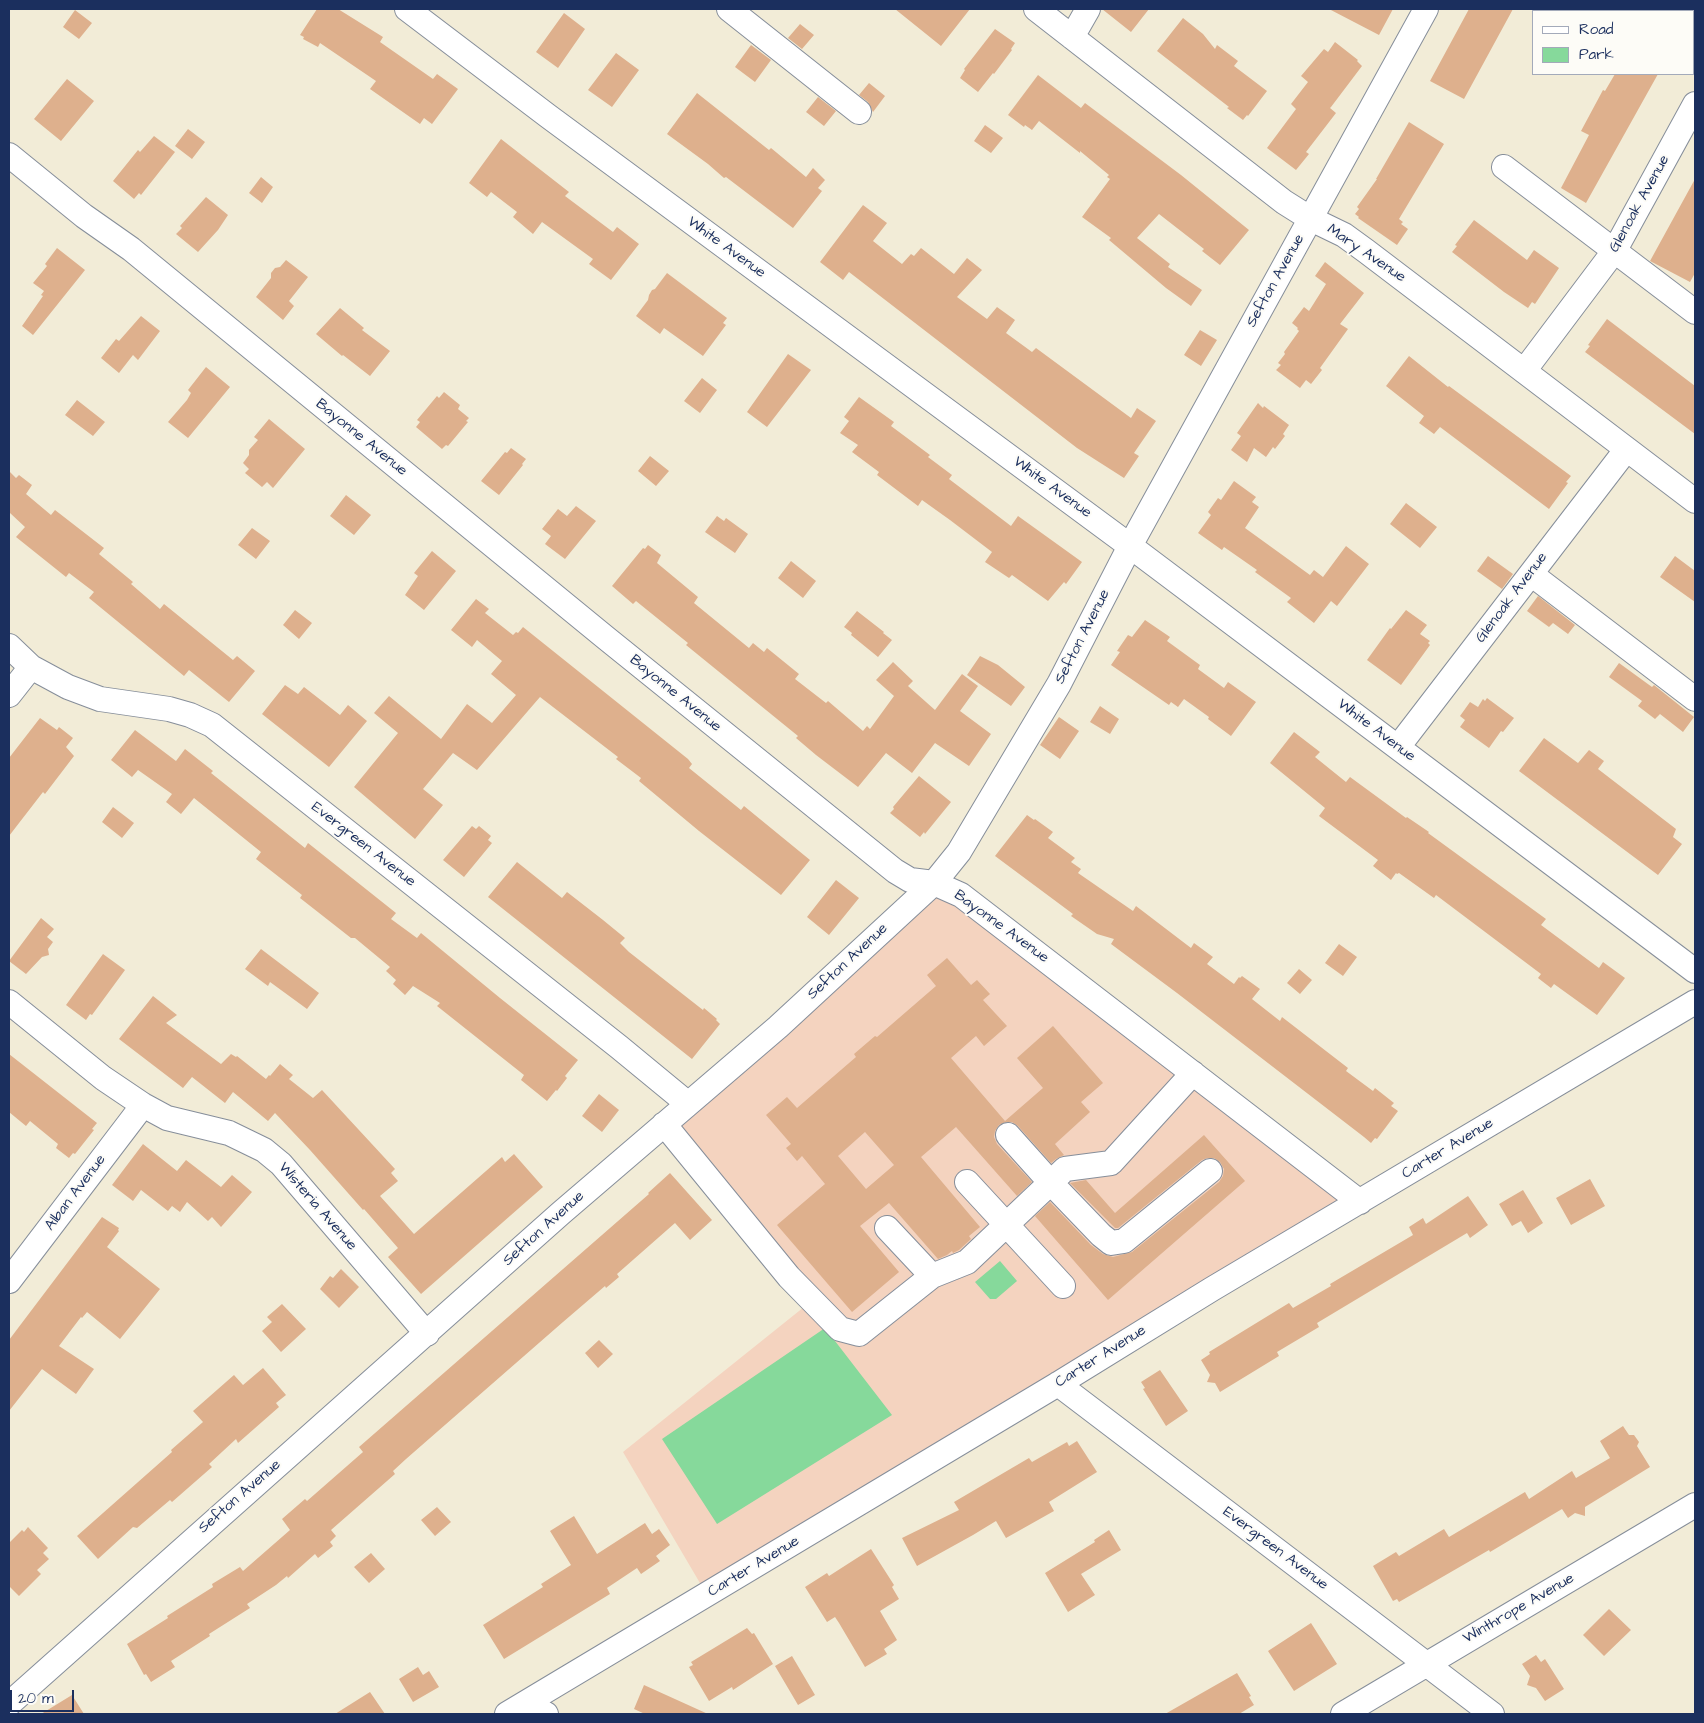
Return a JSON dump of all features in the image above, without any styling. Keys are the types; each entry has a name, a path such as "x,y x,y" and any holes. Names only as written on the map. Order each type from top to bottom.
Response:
{"street":[{"name":"White Avenue","path":"407,9 556,122 1130,546 1695,971"},
{"path":"728,9 859,112"},
{"name":"Mary Avenue","path":"1036,9 1284,202 1310,219 1344,235 1366,251 1695,501"},
{"path":"1072,37 1088,9"},
{"name":"Sefton Avenue","path":"9,1704 227,1508 427,1334 561,1213 687,1103 778,1027 934,883 959,852 1059,684 1130,546 1426,9"},
{"name":"Glenoak Avenue","path":"1524,371 1615,250 1695,104"},
{"name":"Bayonne Avenue","path":"9,155 84,216 131,249 606,638 895,871 910,880 934,883 961,895 1360,1202"},
{"path":"1504,167 1695,312"},
{"name":"Glenoak Avenue","path":"1398,747 1626,450"},
{"path":"1531,574 1695,699"},
{"name":"Evergreen Avenue","path":"9,646 31,667 68,687 100,699 136,706 169,709 190,715 212,725 687,1103"},
{"path":"9,694 31,667"},
{"name":"Wisteria Avenue","path":"9,1002 103,1078 143,1105 167,1118 229,1133 244,1140 281,1164 427,1334"},
{"name":"Carter Avenue","path":"516,1709 1058,1384 1212,1289 1695,1002"},
{"path":"664,1124 789,1277 840,1329 859,1334 932,1276 968,1262 1064,1169 1111,1163 1193,1073"},
{"name":"Alban Avenue","path":"9,1281 143,1105"},
{"path":"1008,1136 1050,1183 1101,1235 1111,1242 1124,1241 1210,1171"},
{"path":"967,1182 1063,1286"},
{"path":"887,1228 932,1276"},
{"name":"Evergreen Avenue","path":"1058,1384 1492,1714"},
{"name":"Winthrope Avenue","path":"1343,1714 1695,1505"},
{"path":"516,1709 546,1714"}],"shaded area":[{"path":"934,883 1360,1202 707,1595 623,1452 809,1303 664,1124"}],"green space":[{"path":"1000,1261 1017,1281 996,1299 990,1299 975,1282"},
{"path":"825,1328 892,1415 717,1524 662,1439"}],"building":[{"path":"317,9 338,9 383,37 380,42 433,79 437,74 458,89 432,124 424,118 420,124 370,89 376,81 320,43 318,47 303,39 304,37 300,35"},
{"path":"895,9 970,9 941,46"},
{"path":"1102,9 1149,9 1131,32"},
{"path":"1329,9 1393,9 1379,35"},
{"path":"1469,9 1513,9 1464,99 1430,81"},
{"path":"75,10 92,23 79,39 63,27"},
{"path":"564,13 585,29 558,68 536,52"},
{"path":"1183,18 1203,34 1215,49 1217,45 1238,61 1234,66 1267,91 1243,120 1157,51"},
{"path":"800,24 814,35 802,49 788,38"},
{"path":"995,29 1015,43 994,74 978,92 960,78 964,69"},
{"path":"1335,42 1358,60 1362,66 1330,108 1336,113 1306,152 1309,154 1296,170 1267,148 1296,109 1291,104 1308,82 1301,76 1324,49 1328,52"},
{"path":"751,45 771,60 755,82 735,67"},
{"path":"616,53 639,70 612,107 588,90"},
{"path":"1038,75 1081,108 1085,103 1181,175 1249,230 1220,265 1202,251 1204,249 1159,214 1137,238 1170,264 1168,267 1202,290 1191,306 1166,288 1109,240 1111,238 1082,217 1110,179 1107,177 1109,175 1039,121 1032,130 1025,125 1024,127 1008,115"},
{"path":"1614,75 1657,75 1586,203 1561,188 1589,135 1581,131 1603,90 1605,91"},
{"path":"67,79 94,101 61,141 34,119"},
{"path":"869,83 885,96 873,112 868,102 859,95"},
{"path":"697,93 769,150 771,148 806,177 813,168 825,180 818,188 822,191 793,228 667,134"},
{"path":"818,97 836,111 824,126 806,112"},
{"path":"1409,122 1444,144 1399,219 1403,222 1401,224 1408,229 1397,245 1355,214 1359,209 1357,207 1377,179"},
{"path":"985,125 1003,138 991,153 974,141"},
{"path":"188,129 205,142 192,159 175,146"},
{"path":"154,136 175,152 141,195 139,193 134,199 113,181 138,150 140,152"},
{"path":"501,139 569,192 565,196 613,232 617,227 639,244 611,280 589,264 593,259 542,222 533,234 513,217 517,212 491,192 487,197 469,183"},
{"path":"261,177 273,187 262,203 249,193"},
{"path":"1695,179 1695,273 1690,282 1650,261"},
{"path":"206,197 228,215 218,230 198,252 176,234 182,228 180,226"},
{"path":"863,205 887,223 873,241 902,264 911,254 914,256 921,248 954,274 967,258 982,270 957,297 987,319 997,307 1015,320 1006,333 1032,352 1036,348 1131,418 1137,408 1156,421 1134,453 1139,456 1124,478 1077,448 849,272 843,280 820,262"},
{"path":"1474,220 1527,260 1534,250 1559,268 1535,304 1532,302 1528,308 1452,252"},
{"path":"57,248 85,270 33,335 22,326 43,296 41,295 44,291 33,283 47,266 45,264"},
{"path":"286,260 308,277 289,301 294,306 283,320 256,297 271,278 271,273 275,268 280,267"},
{"path":"1325,262 1364,293 1340,324 1348,329 1320,368 1322,370 1311,384 1306,380 1300,388 1276,370 1281,365 1278,363 1285,354 1284,352 1299,331 1292,323 1304,307 1309,311 1326,284 1315,276"},
{"path":"667,273 727,318 723,323 726,325 703,356 664,328 660,334 636,316 648,300 652,290 655,289"},
{"path":"340,308 364,328 362,330 390,351 370,376 316,334"},
{"path":"141,316 160,331 138,360 133,355 119,373 101,358 116,339 119,341"},
{"path":"1607,319 1695,386 1695,434 1585,352"},
{"path":"1200,330 1217,340 1201,366 1184,355"},
{"path":"788,354 811,370 767,427 747,412"},
{"path":"1409,356 1448,387 1571,476 1549,509 1440,427 1434,434 1419,423 1424,416 1386,386"},
{"path":"206,367 230,387 188,438 168,422 187,400 191,393 188,390"},
{"path":"702,378 717,390 700,413 684,401"},
{"path":"444,392 460,405 458,409 469,418 466,421 468,422 448,446 446,445 442,449 416,427 420,422 417,420 437,396 439,398"},
{"path":"859,397 894,422 891,426 930,455 928,457 952,475 949,479 1011,526 1018,516 1082,562 1066,584 1064,582 1048,601 1012,575 1009,578 985,562 992,552 950,520 922,500 918,506 877,475 879,472 852,452 858,445 840,433 849,421 844,417"},
{"path":"77,400 105,422 93,436 65,415"},
{"path":"1258,403 1289,425 1283,434 1285,436 1275,449 1273,447 1266,457 1254,448 1247,462 1231,450 1241,436 1237,433"},
{"path":"269,419 305,449 273,488 267,482 262,487 245,473 249,469 243,463 249,455 249,450 258,440 254,437"},
{"path":"511,448 526,459 499,495 481,481 505,452 507,453"},
{"path":"650,456 669,471 656,486 638,471"},
{"path":"9,471 16,478 19,475 32,485 26,494 51,515 55,510 104,548 99,554 133,582 131,584 160,609 164,604 233,660 237,656 255,671 229,702 189,670 184,676 89,598 94,592 69,573 66,577 16,537 25,527 10,513 9,515"},
{"path":"1234,481 1256,497 1252,502 1259,507 1245,528 1310,575 1314,570 1323,577 1346,546 1369,564 1337,606 1331,601 1314,623 1287,602 1291,598 1255,572 1257,570 1224,547 1222,550 1198,533 1211,515 1208,512 1218,498 1221,500"},
{"path":"346,495 371,515 354,535 330,516"},
{"path":"1406,503 1437,527 1420,548 1390,524"},
{"path":"576,506 596,521 565,559 545,544 551,536 542,529 558,509 567,516"},
{"path":"717,516 724,521 726,518 748,534 735,553 705,532"},
{"path":"252,528 270,541 256,559 238,545"},
{"path":"648,545 661,555 657,563 698,597 694,603 749,648 753,643 764,652 767,648 799,674 795,679 826,703 828,701 863,731 867,726 870,729 894,696 876,680 893,662 913,681 908,686 935,710 962,674 978,686 960,711 991,734 969,766 935,743 912,773 886,753 858,787 816,755 796,738 798,736 686,645 688,643 636,601 633,604 612,586 643,548 645,549"},
{"path":"432,551 456,571 424,610 405,595 418,576 414,573"},
{"path":"1488,556 1513,574 1502,589 1477,571"},
{"path":"1675,556 1695,571 1695,602 1660,577"},
{"path":"791,561 816,581 803,598 778,578"},
{"path":"1538,596 1575,625 1568,634 1553,623 1549,627 1527,611"},
{"path":"476,599 489,609 485,613 513,635 516,632 518,633 523,627 688,759 692,764 689,768 741,810 744,806 810,860 781,895 639,781 641,778 616,759 618,757 540,697 477,770 453,753 423,789 443,805 415,839 354,787 398,733 374,713 389,696 441,739 467,704 492,723 516,695 491,674 502,661 477,640 472,647 451,630"},
{"path":"295,610 312,623 299,639 283,625"},
{"path":"1406,610 1427,625 1420,634 1430,641 1428,643 1430,645 1401,685 1367,660 1390,628"},
{"path":"857,611 892,640 878,657 844,627"},
{"path":"1145,620 1170,637 1167,641 1200,665 1198,669 1224,688 1228,682 1256,702 1231,736 1184,699 1178,707 1171,702 1169,705 1111,665 1120,652 1117,651 1128,635 1132,637"},
{"path":"980,656 998,665 1025,687 1011,706 967,675"},
{"path":"1619,663 1652,687 1654,685 1694,717 1683,732 1660,714 1655,719 1638,706 1642,701 1609,677"},
{"path":"285,685 298,694 304,687 340,715 348,705 367,721 329,767 262,714"},
{"path":"1487,698 1514,718 1503,732 1501,731 1489,748 1460,727 1465,720 1460,716 1470,702 1478,707 1483,699 1485,701"},
{"path":"1100,706 1119,719 1110,734 1090,722"},
{"path":"1059,717 1079,731 1060,759 1040,745"},
{"path":"40,718 57,730 59,727 73,738 66,747 74,756 9,836 9,758"},
{"path":"135,730 176,761 185,749 213,771 211,773 305,848 308,843 396,913 391,919 417,938 421,933 578,1060 565,1076 567,1078 557,1091 547,1101 521,1080 524,1075 437,1006 440,1003 413,986 405,995 393,984 396,980 386,971 390,967 355,938 351,938 300,898 302,895 256,859 261,852 194,798 181,814 166,802 172,794 138,770 132,777 111,760"},
{"path":"1294,732 1320,752 1315,757 1346,782 1350,777 1406,818 1429,832 1546,919 1541,925 1599,968 1603,962 1625,978 1597,1015 1554,984 1551,988 1538,978 1541,974 1436,895 1434,898 1399,873 1396,873 1391,880 1373,866 1378,860 1319,816 1325,808 1270,763"},
{"path":"1544,738 1578,763 1589,750 1604,761 1598,769 1676,829 1673,837 1682,844 1658,875 1519,771"},
{"path":"919,776 951,802 925,834 924,832 920,837 890,813"},
{"path":"113,807 134,823 122,838 102,822"},
{"path":"1027,815 1053,832 1048,838 1075,858 1071,862 1081,869 1078,873 1133,911 1136,906 1191,948 1194,943 1213,957 1207,964 1234,984 1242,976 1260,989 1252,999 1280,1021 1282,1017 1348,1068 1346,1071 1373,1091 1375,1088 1394,1103 1391,1106 1398,1111 1377,1139 1375,1138 1371,1143 1111,944 1114,939 1097,934 1071,916 1073,914 995,856"},
{"path":"472,826 476,829 479,826 491,836 488,840 492,843 464,877 443,860"},
{"path":"517,862 562,898 567,892 603,920 625,938 620,943 629,952 717,1019 720,1024 692,1059 488,897"},
{"path":"836,880 859,898 829,935 807,917"},
{"path":"41,918 54,929 47,937 53,942 48,949 49,955 42,957 26,974 9,961"},
{"path":"1339,944 1357,957 1343,976 1325,963"},
{"path":"261,949 319,993 307,1009 270,982 268,986 245,969"},
{"path":"103,954 125,970 92,1015 90,1014 86,1020 66,1005"},
{"path":"947,958 971,985 977,980 990,994 983,1000 1007,1026 984,1046 976,1036 951,1058 1005,1121 1043,1088 1017,1058 1053,1026 1103,1083 1081,1102 1090,1112 1055,1144 1064,1155 1051,1163 1018,1126 1012,1122 999,1125 994,1137 997,1144 1032,1182 1017,1196 956,1127 921,1157 980,1227 969,1236 971,1239 959,1250 953,1253 952,1251 938,1259 889,1203 860,1226 899,1272 852,1312 777,1225 825,1184 802,1156 797,1161 786,1148 791,1144 766,1115 787,1097 797,1108 856,1057 854,1054 875,1036 877,1037 936,986 927,975","holes":["865,1132 894,1165 866,1189 838,1156"]},
{"path":"1299,969 1312,980 1300,994 1287,983"},
{"path":"153,996 177,1015 166,1023 221,1064 231,1054 237,1056 266,1079 280,1064 293,1075 289,1079 313,1098 322,1090 395,1169 391,1173 398,1181 380,1196 414,1234 502,1157 505,1162 514,1154 543,1187 421,1294 388,1257 398,1248 275,1113 268,1121 233,1092 225,1103 192,1077 183,1088 119,1039"},
{"path":"9,1054 97,1123 92,1129 94,1130 75,1154 73,1153 69,1158 56,1148 58,1144 30,1121 26,1126 9,1112"},
{"path":"599,1094 619,1110 602,1132 582,1116"},
{"path":"1204,1135 1245,1181 1108,1300 1035,1216 1050,1202 1091,1245 1103,1254 1113,1257 1132,1252 1219,1182 1223,1176 1224,1169 1220,1162 1214,1158 1202,1160 1118,1228 1115,1228 1070,1183 1086,1180 1115,1213"},
{"path":"143,1144 177,1171 186,1160 221,1187 232,1175 252,1192 221,1227 212,1217 208,1221 187,1202 180,1212 172,1206 168,1211 141,1190 133,1201 112,1185"},
{"path":"670,1173 712,1220 690,1240 675,1223 617,1274 619,1277 606,1288 605,1286 563,1322 393,1471 395,1474 331,1530 336,1536 330,1542 333,1546 318,1558 315,1554 288,1578 287,1576 247,1604 250,1608 171,1661 175,1667 151,1682 146,1674 144,1675 127,1644 213,1587 212,1584 240,1567 243,1571 290,1530 282,1519 305,1499 307,1501 363,1452 359,1447 649,1194"},
{"path":"1590,1179 1605,1206 1571,1225 1556,1198"},
{"path":"1523,1190 1543,1223 1528,1233 1521,1221 1512,1226 1499,1204"},
{"path":"1468,1196 1488,1225 1470,1238 1467,1233 1317,1323 1319,1327 1277,1352 1279,1356 1220,1392 1215,1383 1207,1382 1210,1375 1201,1360 1210,1354 1209,1352 1289,1303 1293,1308 1331,1286 1330,1284 1413,1235 1409,1227 1423,1218 1426,1224"},
{"path":"102,1217 119,1228 119,1231 107,1247 160,1289 120,1339 87,1312 81,1317 59,1346 94,1369 76,1394 42,1369 9,1411 9,1340"},
{"path":"341,1269 359,1287 339,1308 320,1289 330,1276 333,1278"},
{"path":"282,1304 306,1329 281,1352 262,1331 272,1322 267,1317"},
{"path":"599,1340 613,1354 598,1368 585,1353"},
{"path":"263,1368 286,1395 276,1403 279,1407 238,1443 236,1439 209,1464 212,1467 172,1502 170,1500 137,1528 133,1527 98,1559 77,1536 203,1422 193,1411 234,1375 243,1385"},
{"path":"1160,1370 1188,1411 1166,1426 1143,1389 1145,1388 1141,1382"},
{"path":"1623,1426 1629,1435 1634,1435 1639,1442 1637,1446 1650,1467 1585,1507 1585,1516 1575,1513 1568,1518 1562,1509 1490,1552 1489,1550 1399,1602 1397,1599 1393,1601 1373,1566 1396,1552 1399,1556 1444,1529 1449,1537 1525,1492 1529,1499 1572,1471 1576,1478 1610,1458 1600,1441"},
{"path":"1077,1441 1097,1472 1049,1502 1054,1511 1006,1538 996,1521 917,1566 902,1538 959,1510 954,1502 1029,1458 1032,1462 1067,1442 1069,1446"},
{"path":"437,1507 451,1522 435,1536 421,1520"},
{"path":"574,1516 597,1554 645,1523 652,1534 659,1529 670,1545 656,1556 660,1561 641,1574 637,1568 607,1588 610,1594 504,1659 483,1625 543,1587 541,1584 571,1565 550,1531"},
{"path":"28,1527 48,1548 43,1553 49,1559 37,1570 41,1574 19,1596 9,1586 9,1543 22,1530 24,1532"},
{"path":"1109,1530 1121,1550 1081,1574 1095,1595 1068,1612 1045,1573 1095,1542 1094,1540"},
{"path":"871,1549 894,1585 892,1587 899,1599 880,1611 897,1640 884,1649 887,1654 865,1667 835,1617 827,1622 805,1587 827,1573 829,1576"},
{"path":"371,1553 385,1569 369,1583 354,1567"},
{"path":"1609,1609 1631,1630 1604,1656 1583,1635"},
{"path":"1311,1623 1337,1664 1294,1691 1268,1651"},
{"path":"747,1628 752,1634 754,1633 773,1664 733,1690 732,1687 709,1701 689,1667 693,1665 691,1662"},
{"path":"1536,1655 1541,1662 1545,1659 1564,1689 1545,1701 1536,1688 1527,1685 1530,1676 1522,1664"},
{"path":"792,1656 815,1695 798,1705 775,1666"},
{"path":"418,1667 423,1675 429,1671 439,1687 413,1702 399,1679"},
{"path":"1237,1673 1251,1696 1249,1697 1254,1705 1239,1714 1165,1714"},
{"path":"644,1685 708,1714 645,1714 634,1709"},
{"path":"370,1692 385,1714 335,1714"},
{"path":"72,1695 84,1714 41,1714"}]}
